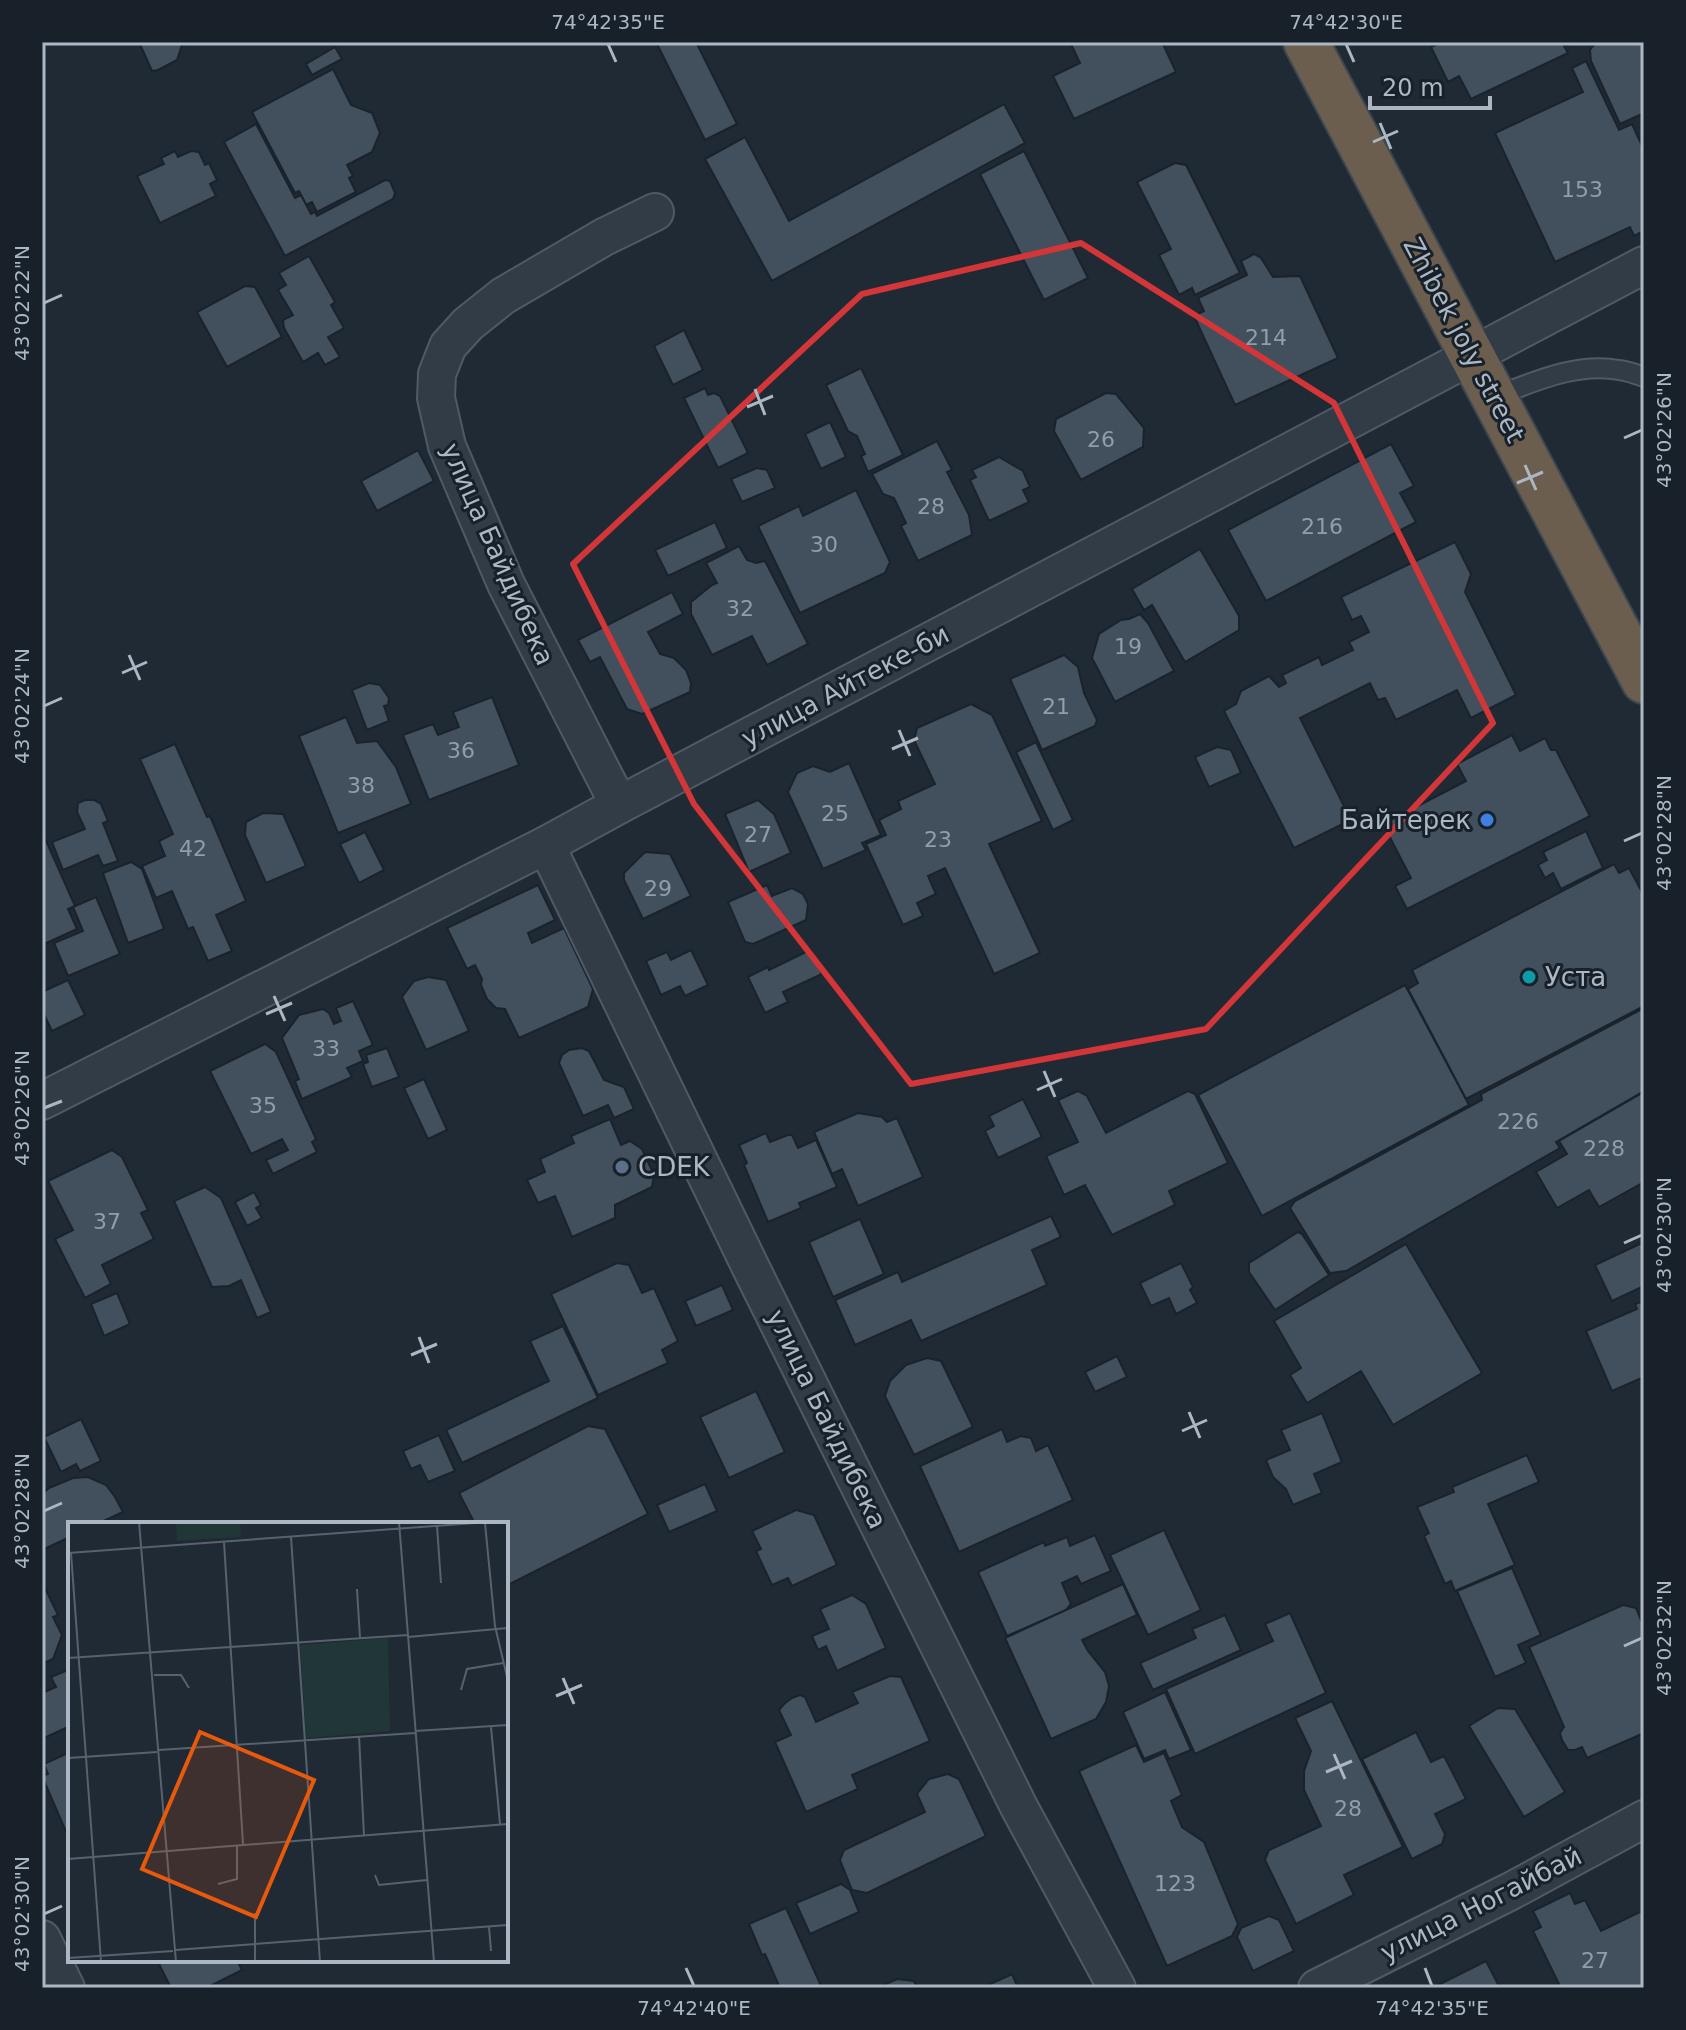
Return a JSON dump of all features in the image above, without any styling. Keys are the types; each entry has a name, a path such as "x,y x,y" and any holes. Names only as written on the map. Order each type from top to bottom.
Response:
{"highway":[{"name":"Zhibek joly street","path":"1306,42 1643,676"}],"street":[{"name":"улица Байдибека","path":"619,805 506,584 447,446 436,398 437,374 448,346 468,324 503,296 604,237 655,212"},
{"name":"улица Айтеке-би","path":"42,1101 546,845 1644,265"},
{"name":"улица Байдибека","path":"546,845 751,1268 1019,1807 1117,1988"},
{"name":"улица Ногайбай","path":"1317,1988 1511,1891 1644,1819"},
{"path":"42,1939 66,1988"}],"lane":[{"path":"1494,397 1576,370 1617,369 1644,377"}],"highlighted area":[{"path":"1081,243 1334,403 1493,723 1206,1029 911,1084 694,804 573,564 862,294"}],"building":[{"path":"139,42 180,42 182,45 177,60 152,71"},
{"path":"656,42 696,42 737,124 705,140"},
{"path":"1070,42 1162,42 1176,72 1074,119 1053,76 1080,63"},
{"path":"1435,42 1573,42 1564,46 1568,53 1471,99 1459,76 1448,82 1431,47 1436,45"},
{"path":"1596,42 1644,42 1644,113 1620,124 1591,61 1590,50"},
{"path":"335,47 342,59 312,75 306,64"},
{"path":"1586,61 1619,130 1632,124 1644,150 1644,231 1634,236 1630,227 1555,262 1495,133 1583,92 1572,68"},
{"path":"333,69 351,105 372,113 380,133 372,152 347,165 356,192 317,212 312,202 306,205 299,191 295,193 252,112"},
{"path":"1004,104 1025,143 772,281 705,159 745,137 789,221"},
{"path":"256,124 295,198 301,195 311,214 315,212 317,216 385,180 390,181 395,193 393,199 285,256 224,142"},
{"path":"175,151 178,157 191,151 199,152 205,165 209,163 217,180 210,184 216,196 160,223 137,176 164,164 161,158"},
{"path":"1024,151 1088,278 1044,300 980,174"},
{"path":"1175,163 1186,165 1240,273 1195,295 1192,288 1179,295 1159,255 1171,249 1137,182"},
{"path":"1254,254 1261,258 1273,277 1300,276 1338,358 1235,405 1194,316 1204,311 1198,298 1247,275 1241,261"},
{"path":"309,256 335,302 331,305 344,328 328,337 340,357 325,365 318,353 303,362 284,328 283,320 293,315 278,290 286,285 279,273"},
{"path":"245,286 255,287 282,337 227,367 197,312"},
{"path":"684,330 703,370 673,385 654,346"},
{"path":"861,368 903,455 868,472 857,436 848,431 826,385"},
{"path":"705,388 708,395 714,393 720,396 748,453 718,468 684,398"},
{"path":"1106,393 1116,394 1144,428 1143,447 1081,480 1054,431 1056,419"},
{"path":"830,422 846,457 821,469 805,434"},
{"path":"937,441 952,470 947,472 969,515 972,535 918,561 901,526 906,523 894,498 883,494 872,474"},
{"path":"1391,444 1414,486 1400,493 1416,522 1266,601 1228,530"},
{"path":"418,450 434,481 377,511 361,481"},
{"path":"999,457 1023,471 1030,487 1023,490 1029,502 989,521 970,480 976,477 972,470"},
{"path":"757,468 767,470 775,488 742,502 731,479"},
{"path":"856,490 890,562 885,573 800,613 758,526 799,506 803,516"},
{"path":"715,522 727,548 668,576 655,550"},
{"path":"1455,542 1471,574 1465,592 1516,695 1471,718 1457,690 1396,720 1385,698 1378,700 1370,683 1300,718 1351,820 1294,848 1224,711 1236,704 1241,691 1269,676 1279,687 1286,683 1282,675 1319,657 1322,665 1353,650 1349,642 1369,632 1361,616 1352,620 1341,597"},
{"path":"739,546 747,560 756,563 765,561 808,644 767,665 752,636 712,655 691,614 691,602 717,583 706,563"},
{"path":"1200,549 1239,616 1239,630 1185,662 1152,605 1144,610 1132,589"},
{"path":"672,592 683,614 648,632 660,654 674,658 686,670 691,683 690,692 642,714 627,709 600,657 590,662 578,640"},
{"path":"1140,614 1174,671 1115,702 1092,658 1099,634 1121,620"},
{"path":"1064,655 1078,667 1084,693 1097,720 1095,726 1042,750 1010,679"},
{"path":"369,683 380,685 389,698 388,705 384,706 389,721 367,730 352,690"},
{"path":"492,697 519,765 429,800 403,735 433,724 438,735 459,727 453,712"},
{"path":"971,704 992,715 1042,821 989,844 1040,953 994,974 945,868 928,876 936,894 917,903 923,916 903,925 866,844 886,835 879,820 901,809 898,801 935,784 914,740 917,728"},
{"path":"346,717 357,743 377,741 396,767 411,804 338,833 299,736"},
{"name":"Байтерек","path":"1512,735 1520,751 1545,738 1551,750 1556,750 1590,816 1407,909 1395,886 1411,878 1383,824 1466,781 1457,764"},
{"path":"1036,742 1073,820 1053,830 1016,752"},
{"path":"175,744 246,901 216,915 232,951 208,961 193,927 188,929 172,891 156,898 142,866 165,856 159,841 173,834 140,759"},
{"path":"1217,747 1231,750 1241,773 1209,787 1195,757"},
{"path":"849,763 881,835 862,843 866,850 823,869 788,792 797,773 813,766 830,772"},
{"path":"85,800 101,804 108,821 103,823 118,861 103,866 98,855 63,870 52,842 85,829 77,812 78,803"},
{"path":"758,800 774,814 791,853 749,872 725,814"},
{"path":"263,813 283,814 306,866 266,883 245,835 246,822"},
{"path":"1586,831 1603,868 1561,889 1553,873 1545,878 1538,865 1547,860 1543,852"},
{"path":"365,832 384,870 359,883 340,844"},
{"path":"42,836 75,906 68,909 77,929 42,945"},
{"path":"645,852 670,854 691,896 643,919 624,880 624,873"},
{"path":"131,862 142,869 164,929 128,943 103,873"},
{"name":"Уста","path":"1614,864 1619,873 1629,868 1644,896 1644,1006 1466,1099 1408,989 1418,983 1412,970"},
{"path":"538,885 555,920 528,933 532,943 564,928 593,989 588,1007 519,1038 505,1009 496,1008 487,999 475,965 467,969 447,928"},
{"path":"767,885 772,896 792,888 803,894 808,904 806,920 753,944 745,942 728,902"},
{"path":"96,897 120,954 68,976 54,943 83,931 73,907"},
{"path":"691,950 708,985 685,996 680,986 661,995 646,961 667,952 671,960"},
{"path":"810,950 822,974 783,992 788,1002 765,1013 748,977"},
{"path":"428,977 446,980 469,1031 426,1050 402,997 414,981"},
{"path":"68,980 85,1015 52,1031 42,1010 42,992"},
{"path":"1405,985 1469,1105 1262,1216 1198,1095"},
{"path":"353,1001 373,1045 359,1051 363,1061 347,1068 352,1077 302,1099 295,1081 299,1079 282,1038 299,1015 323,1009 329,1013 334,1024 341,1021 336,1008"},
{"path":"1644,1008 1644,1091 1556,1142 1560,1148 1346,1271 1330,1273 1290,1208 1295,1201 1482,1100 1481,1094"},
{"path":"265,1044 276,1052 316,1139 312,1142 317,1152 273,1174 266,1160 288,1150 282,1139 251,1154 210,1071"},
{"path":"387,1048 399,1077 372,1087 363,1064 368,1062 366,1055"},
{"path":"582,1048 589,1051 604,1080 624,1087 634,1109 614,1118 608,1105 583,1116 559,1063 562,1055 569,1050"},
{"path":"424,1079 447,1130 428,1139 404,1088"},
{"path":"1078,1091 1087,1096 1106,1133 1188,1091 1195,1094 1228,1163 1169,1191 1175,1205 1112,1235 1085,1185 1064,1195 1046,1156 1078,1142 1058,1100"},
{"path":"1644,1092 1644,1182 1599,1207 1589,1190 1557,1208 1536,1172 1567,1154 1559,1141"},
{"path":"1023,1099 1042,1137 998,1158 985,1131 994,1126 989,1116"},
{"path":"858,1113 882,1117 887,1122 897,1118 923,1177 858,1206 842,1169 832,1174 814,1132"},
{"path":"610,1119 621,1145 630,1141 642,1149 654,1175 652,1187 615,1205 615,1218 572,1237 555,1196 538,1203 527,1180 545,1172 540,1159 574,1143 571,1136"},
{"path":"766,1133 770,1142 792,1135 798,1148 816,1140 837,1187 799,1203 801,1208 768,1222 739,1145"},
{"path":"112,1150 122,1157 148,1210 141,1213 154,1239 102,1265 111,1284 85,1298 55,1239 73,1230 48,1181"},
{"path":"205,1187 221,1198 271,1312 257,1318 241,1280 229,1286 212,1287 174,1201"},
{"path":"254,1192 261,1205 256,1208 262,1218 247,1226 235,1202"},
{"path":"1051,1216 1061,1237 1032,1250 1047,1285 921,1341 911,1320 855,1345 835,1300 898,1272 902,1282"},
{"path":"860,1219 884,1274 833,1297 809,1242"},
{"path":"1298,1232 1329,1275 1275,1310 1249,1272 1249,1263"},
{"path":"1644,1242 1644,1286 1612,1301 1595,1265"},
{"path":"1406,1244 1482,1373 1393,1425 1361,1371 1307,1403 1290,1375 1301,1368 1274,1321"},
{"path":"617,1263 629,1265 642,1293 654,1288 678,1341 662,1350 668,1363 598,1395 551,1294"},
{"path":"1181,1263 1197,1303 1176,1314 1169,1298 1151,1306 1140,1283"},
{"path":"722,1285 733,1310 696,1326 685,1301"},
{"path":"117,1293 130,1324 104,1336 91,1304"},
{"path":"1644,1301 1644,1377 1612,1391 1586,1331 1637,1309 1635,1304"},
{"path":"563,1326 598,1398 462,1463 446,1430 549,1381 530,1341"},
{"path":"1117,1356 1127,1377 1095,1392 1085,1372"},
{"path":"927,1358 941,1361 973,1427 914,1455 885,1396 890,1381 906,1365"},
{"path":"756,1391 785,1452 729,1478 700,1417"},
{"path":"1322,1413 1342,1462 1314,1474 1322,1493 1293,1505 1286,1489 1273,1477 1266,1460 1290,1450 1281,1430"},
{"path":"81,1419 101,1461 80,1471 76,1464 61,1472 44,1437"},
{"path":"588,1426 605,1429 648,1514 508,1585 508,1522 474,1522 459,1493"},
{"path":"1002,1429 1007,1442 1021,1436 1031,1438 1036,1451 1048,1445 1073,1500 959,1552 920,1466"},
{"path":"439,1435 455,1471 428,1482 420,1465 411,1469 403,1451"},
{"path":"1527,1455 1539,1482 1488,1504 1515,1565 1455,1591 1451,1581 1445,1584 1424,1536 1429,1533 1417,1507 1454,1492 1452,1487"},
{"path":"88,1477 106,1485 123,1512 101,1522 68,1522 68,1538 42,1550 42,1494 73,1478"},
{"path":"705,1484 717,1511 669,1532 657,1505"},
{"path":"796,1510 814,1515 837,1565 792,1586 788,1578 772,1585 756,1551 761,1549 752,1531"},
{"path":"1164,1530 1201,1610 1148,1635 1110,1555"},
{"path":"1095,1535 1111,1571 1081,1584 1077,1576 1062,1583 1071,1604 1066,1610 1007,1636 978,1572 1044,1542 1045,1546 1067,1537 1070,1546"},
{"path":"1512,1568 1541,1635 1518,1645 1526,1663 1495,1677 1457,1591"},
{"path":"43,1584 58,1615 53,1617 62,1635 53,1659 42,1664"},
{"path":"1123,1584 1137,1615 1082,1640 1105,1672 1109,1686 1106,1702 1096,1719 1051,1739 1005,1638"},
{"path":"852,1595 866,1604 886,1648 837,1671 826,1646 818,1650 812,1636 829,1629 820,1609"},
{"path":"1623,1605 1636,1608 1644,1627 1644,1733 1587,1758 1582,1747 1568,1750 1562,1740 1560,1733 1564,1727 1529,1647"},
{"path":"1290,1613 1326,1693 1195,1754 1166,1689 1273,1641 1265,1624"},
{"path":"1225,1615 1241,1650 1153,1690 1140,1663 1196,1638 1192,1629"},
{"path":"68,1670 68,1727 42,1739 42,1693 56,1687 51,1677"},
{"path":"890,1676 901,1677 930,1741 852,1775 858,1789 806,1812 775,1742 791,1735 779,1710 800,1695 805,1697 816,1722 858,1703 852,1692"},
{"path":"1165,1692 1191,1750 1169,1759 1165,1750 1144,1759 1123,1712"},
{"path":"1332,1701 1403,1847 1344,1875 1354,1895 1296,1924 1265,1860 1269,1850 1321,1826 1304,1790 1304,1771 1311,1751 1295,1718"},
{"path":"1498,1708 1515,1709 1565,1792 1524,1817 1469,1726"},
{"path":"1416,1732 1431,1762 1444,1756 1466,1799 1435,1814 1445,1834 1442,1844 1412,1859 1362,1759"},
{"path":"1136,1745 1144,1762 1164,1753 1182,1795 1171,1801 1182,1827 1204,1842 1238,1924 1232,1936 1167,1966 1079,1771"},
{"path":"68,1753 67,1834 42,1776 48,1774 44,1764"},
{"path":"948,1774 959,1779 986,1836 867,1893 852,1890 840,1860 844,1850 925,1812 917,1794 929,1779"},
{"path":"841,1884 850,1890 859,1912 810,1934 796,1903"},
{"path":"1570,1893 1575,1904 1585,1900 1601,1931 1644,1910 1644,1988 1561,1988 1533,1931 1541,1927 1533,1911"},
{"path":"786,1908 822,1988 780,1988 765,1954 762,1955 749,1924"},
{"path":"1269,1916 1279,1920 1294,1951 1253,1971 1237,1937 1241,1928"},
{"path":"1486,1961 1500,1988 1442,1988 1440,1984"},
{"path":"238,1962 242,1970 206,1988 171,1988 159,1964"},
{"path":"1012,1974 1018,1988 984,1988 984,1987"},
{"path":"897,1979 914,1981 917,1988 877,1988"}],"place":[{"name":"Байтерек","path":"1487,820"},
{"name":"Уста","path":"1529,977"},
{"name":"CDEK","path":"622,1167"}]}
